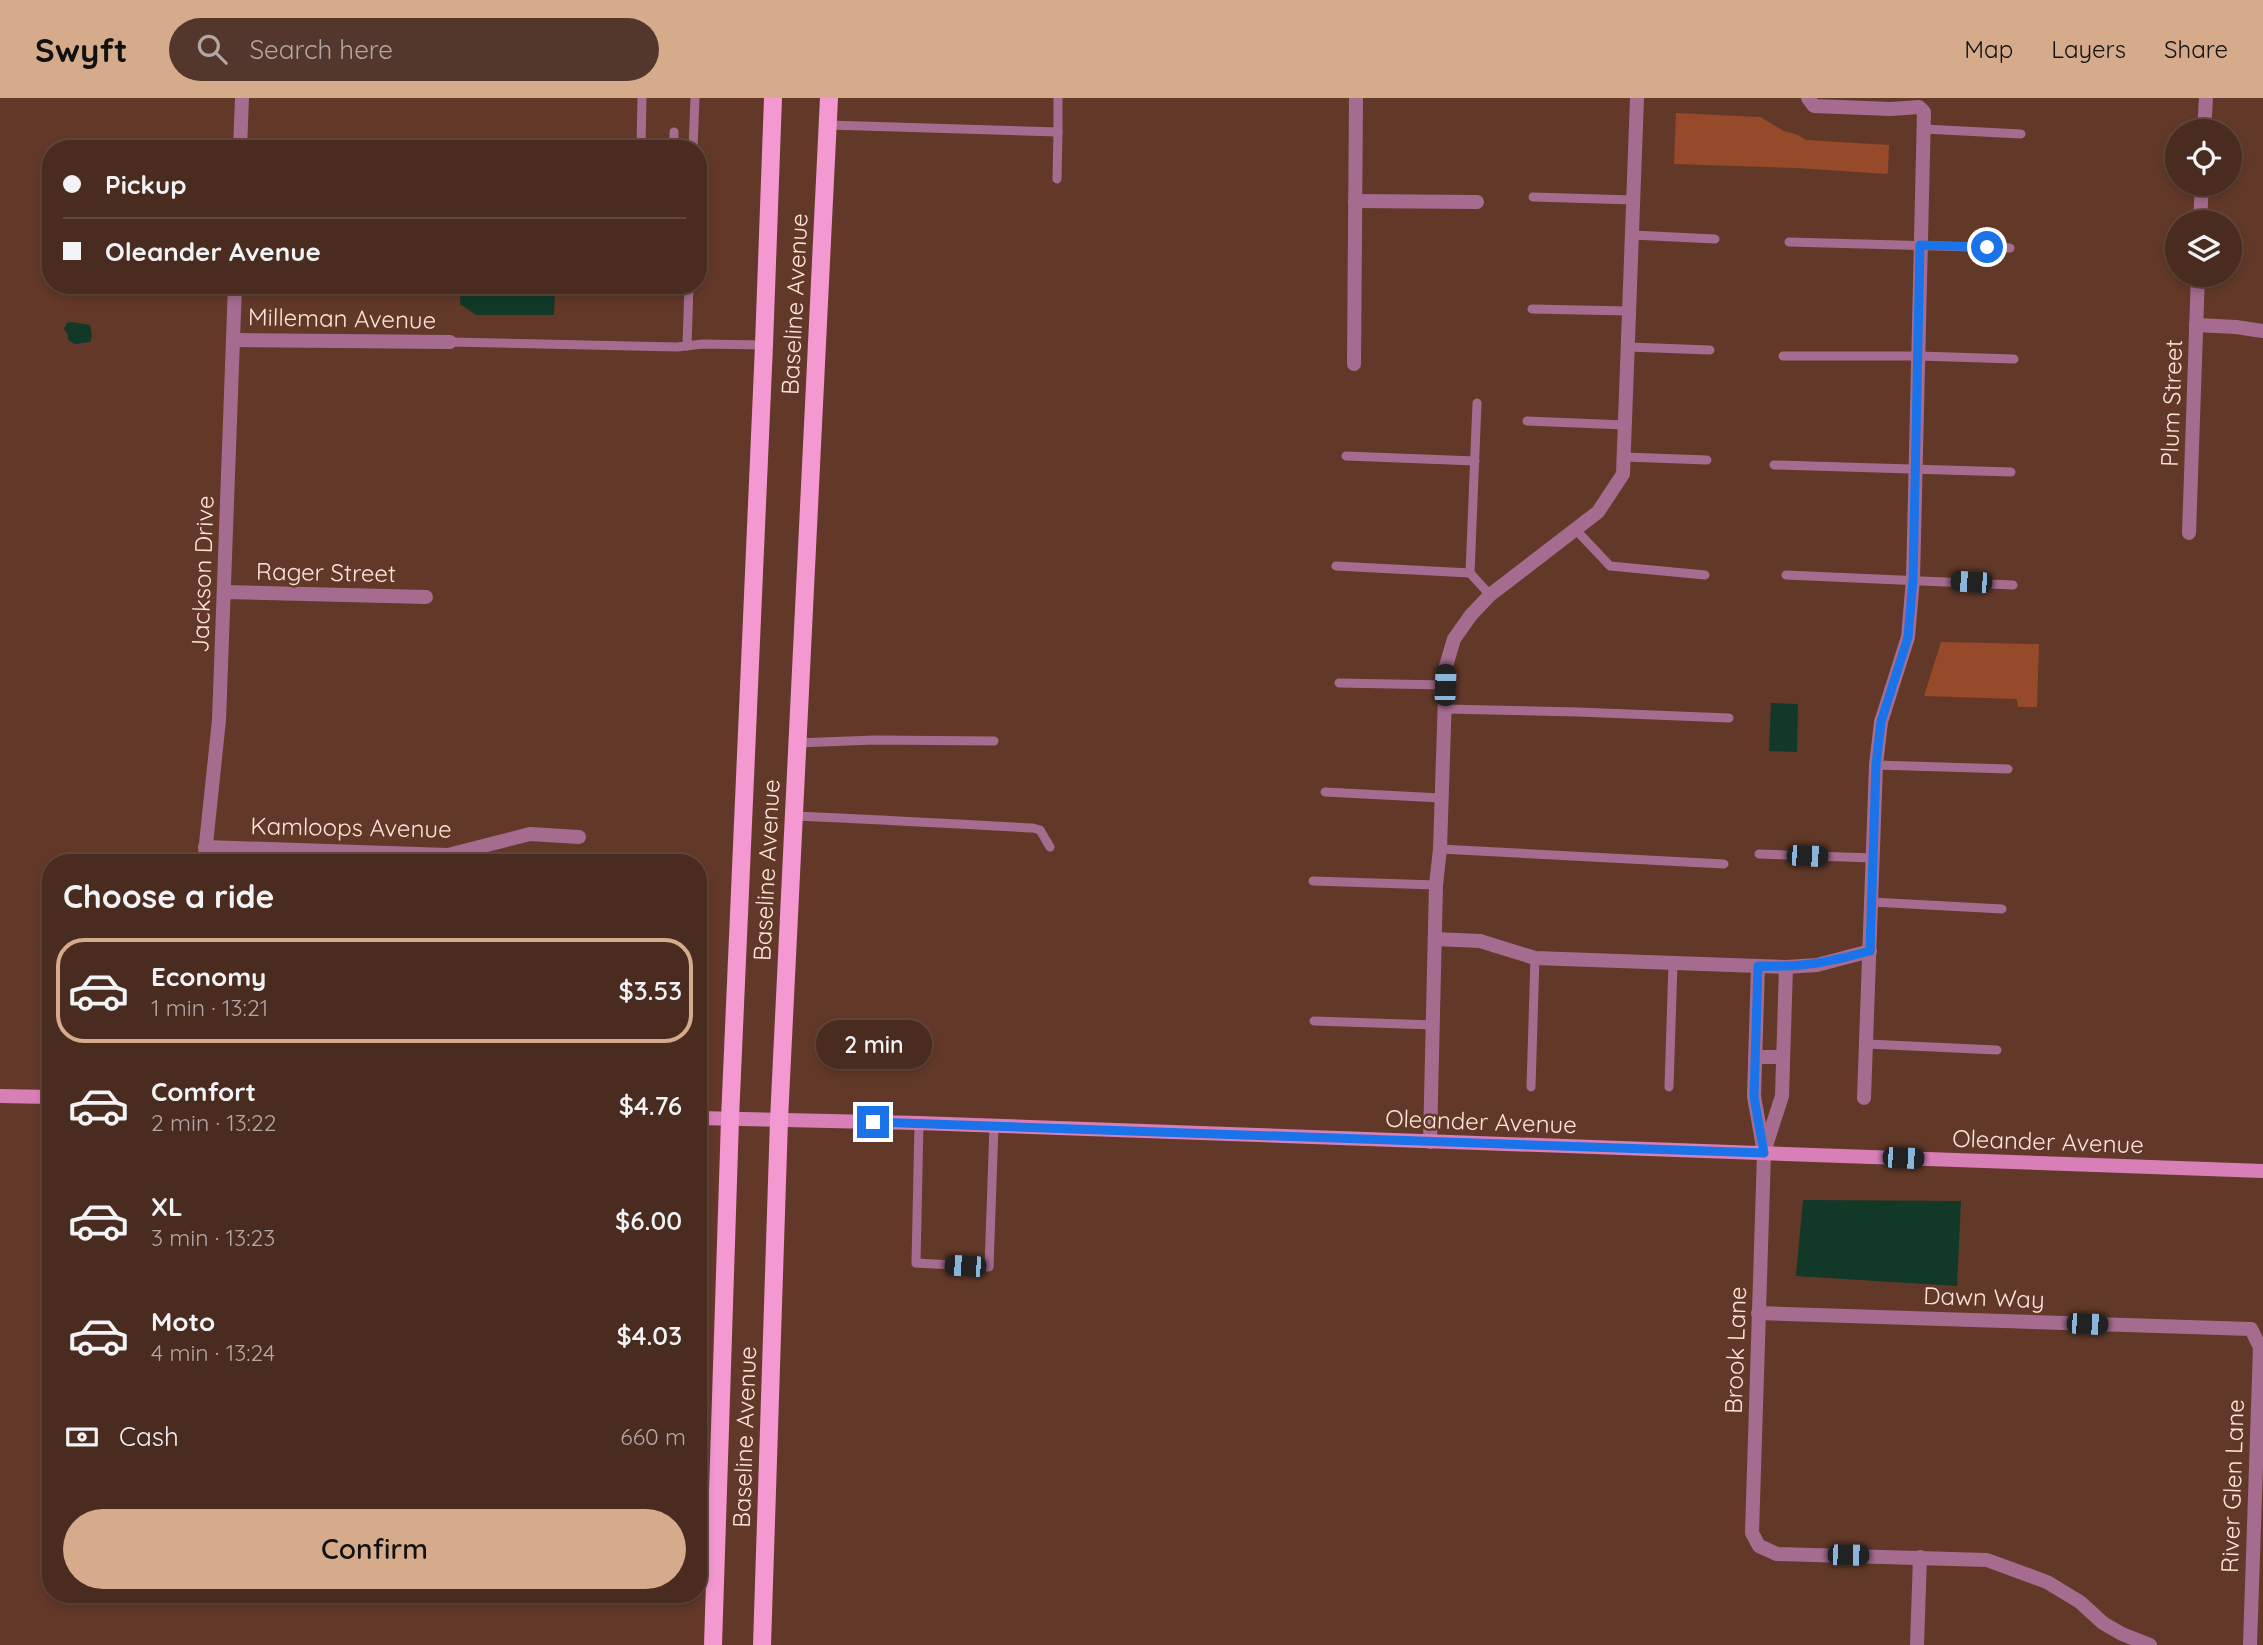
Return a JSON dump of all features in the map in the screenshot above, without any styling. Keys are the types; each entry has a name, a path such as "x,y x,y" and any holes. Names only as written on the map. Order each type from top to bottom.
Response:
{"main road":[{"name":"Baseline Avenue","path":"713,1645 730,1119 773,98"},
{"name":"Baseline Avenue","path":"762,1645 792,816 829,98"}],"street":[{"path":"240,140 242,98"},
{"path":"1354,364 1356,98"},
{"path":"1430,1142 1436,885 1440,849 1446,666 1454,639 1471,615 1490,595 1598,512 1623,474 1637,98"},
{"path":"1808,98 1814,106 1891,103 1919,107 1924,112 1913,579 1908,637 1881,722 1876,765 1864,1098"},
{"path":"2205,119 2206,98"},
{"path":"1355,201 1478,202"},
{"name":"Plum Street","path":"2189,533 2198,287"},
{"name":"Jackson Drive","path":"205,854 219,720 235,294"},
{"path":"2196,326 2263,331"},
{"name":"Milleman Avenue","path":"233,340 450,342"},
{"name":"Rager Street","path":"224,592 426,597"},
{"name":"Kamloops Avenue","path":"452,854 530,834 579,837"},
{"name":"Kamloops Avenue","path":"205,847 418,854"},
{"path":"1435,939 1480,941 1535,958 1786,967 1817,965 1870,951"},
{"path":"1758,966 1754,1097 1764,1153"},
{"path":"1764,1153 1782,1096 1786,967"},
{"path":"1755,1058 1783,1057"},
{"path":"0,1096 42,1097"},
{"name":"Oleander Avenue","path":"707,1118 2263,1171"},
{"name":"Brook Lane","path":"1764,1153 1752,1533 1759,1546 1777,1554 1920,1557"},
{"name":"Dawn Way","path":"1758,1313 2251,1329"},
{"name":"River Glen Lane","path":"2250,1645 2260,1347 2251,1329"},
{"path":"1917,1645 1920,1557 1987,1560 2016,1569 2047,1582 2080,1602 2103,1623 2122,1634 2150,1645"}],"lane":[{"path":"640,140 642,98"},
{"path":"693,140 695,98"},
{"path":"1056,179 1059,98"},
{"path":"828,125 1058,132"},
{"path":"1924,129 2021,134"},
{"path":"674,132 674,140"},
{"path":"1532,197 1634,200"},
{"path":"1633,234 1715,239"},
{"path":"1789,242 2010,248"},
{"path":"687,346 689,294"},
{"path":"1532,309 1629,312"},
{"path":"450,342 764,345"},
{"path":"1628,347 1710,350"},
{"path":"1783,356 2014,359"},
{"path":"1470,573 1477,403"},
{"path":"1527,421 1625,425"},
{"path":"1346,456 1475,461"},
{"path":"1624,457 1707,460"},
{"path":"1773,465 2011,472"},
{"path":"1576,530 1610,566 1704,575"},
{"path":"1336,566 1470,573 1490,595"},
{"path":"1786,575 2014,584"},
{"path":"1339,683 1445,685"},
{"path":"1444,709 1729,718"},
{"path":"796,743 875,740 994,741"},
{"path":"1876,765 2008,769"},
{"path":"1325,792 1441,798"},
{"path":"792,816 1033,828 1040,830 1050,847"},
{"path":"1440,849 1724,864"},
{"path":"1759,854 1873,858"},
{"path":"1314,881 1436,885"},
{"path":"1872,902 2002,909"},
{"path":"1531,1087 1535,958"},
{"path":"1669,1087 1674,963"},
{"path":"1314,1021 1434,1025"},
{"path":"1867,1044 1997,1050"},
{"path":"919,1124 916,1263 989,1267 994,1126"}],"shaded area":[{"path":"1676,113 1760,117 1806,140 1889,145 1888,171 1887,174 1674,164"},
{"path":"461,294 555,294 554,315 476,315 460,304"},
{"path":"67,323 90,325 90,342 75,344 68,340 64,329"},
{"path":"1941,642 2039,644 2037,707 2018,707 2017,699 1924,696"},
{"path":"1771,703 1798,704 1797,752 1769,751"},
{"path":"1803,1200 1961,1201 1957,1286 1796,1276"}],"route":[{"path":"873,1122 1764,1153 1754,1097 1758,966 1817,965 1870,951 1876,765 1881,722 1908,637 1913,579 1920,245 1987,247"}]}
